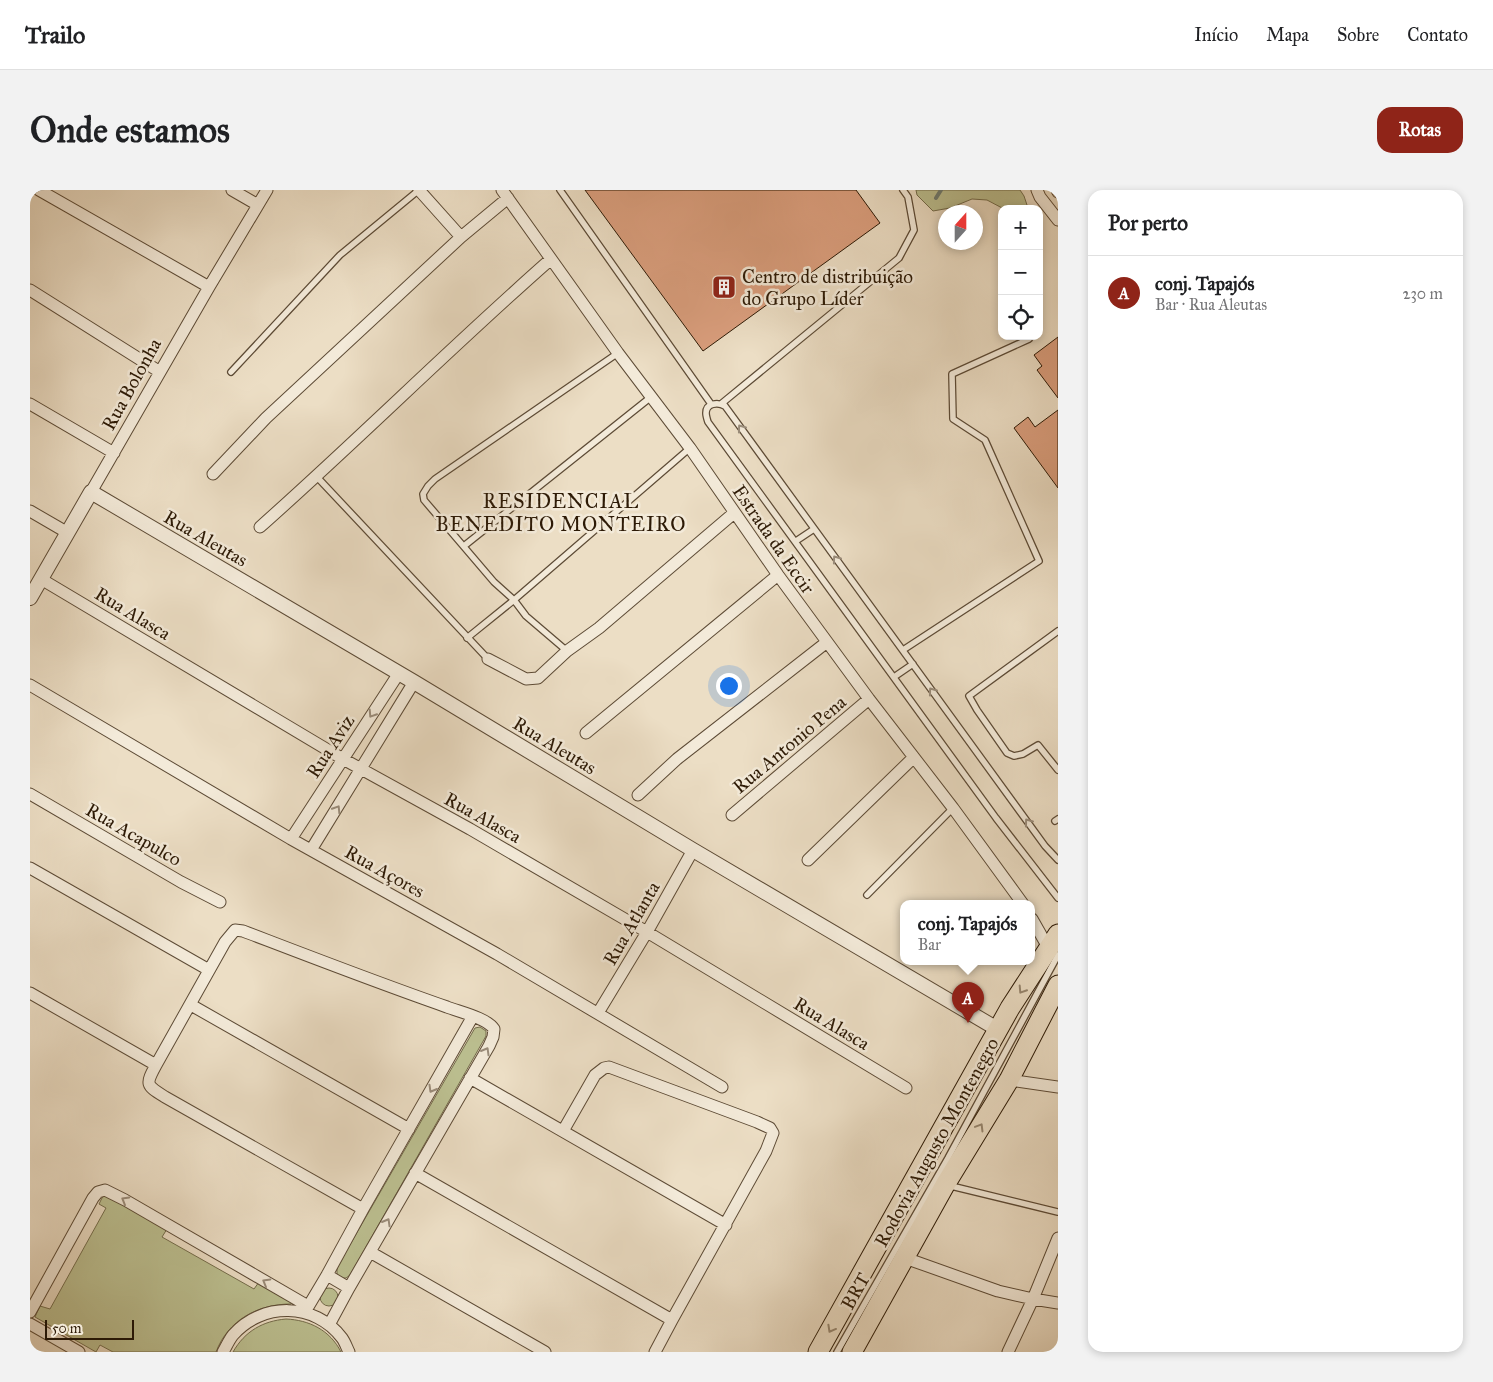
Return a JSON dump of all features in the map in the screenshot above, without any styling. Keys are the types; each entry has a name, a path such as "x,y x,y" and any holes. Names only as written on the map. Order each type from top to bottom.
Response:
{"main road":[{"name":"Rodovia Augusto Montenegro","path":"818,1352 1010,1008 1055,946"},
{"name":"Rodovia Augusto Montenegro","path":"852,1352 945,1185 1009,1080 1057,990"}],"street":[{"path":"39,190 209,287"},
{"path":"232,190 258,205"},
{"name":"Rua Bolonha","path":"30,598 267,190"},
{"path":"419,190 461,237"},
{"path":"1037,190 1040,197 1058,220"},
{"path":"213,474 266,418 505,194"},
{"name":"Estrada da Eccir","path":"505,194 618,353 690,448 778,575 869,700 953,808 1020,900"},
{"path":"260,527 317,477 510,295 552,259"},
{"path":"30,290 160,372"},
{"path":"30,404 114,453"},
{"name":"Rua Aleutas","path":"91,492 999,1030"},
{"path":"30,511 68,533"},
{"path":"488,659 526,679 538,678 567,651 600,628 734,513"},
{"path":"586,732 778,575"},
{"name":"Rua Alasca","path":"41,579 343,759 470,829 647,932 906,1088"},
{"path":"638,795 678,759 827,642"},
{"name":"Rua Aviz","path":"291,839 399,673"},
{"name":"Rua Aviz","path":"312,850 414,682"},
{"name":"Rua Açores","path":"30,685 291,839 497,954 722,1087"},
{"name":"Rua Antonio Pena","path":"732,815 869,700"},
{"path":"808,860 913,758"},
{"name":"Rua Acapulco","path":"30,794 220,902"},
{"name":"Rua Atlanta","path":"598,1013 647,932 693,850"},
{"path":"30,868 209,970"},
{"path":"1035,923 1055,946"},
{"path":"329,1325 489,1046 494,1029 491,1024 473,1016 239,930 233,932 225,942 156,1065 149,1085 363,1209"},
{"path":"30,993 156,1065"},
{"path":"190,1005 409,1129"},
{"path":"306,1309 473,1016"},
{"path":"562,1131 595,1075 604,1068 609,1067 770,1128 773,1133 726,1225 656,1352"},
{"path":"470,1078 726,1225"},
{"path":"1009,1080 1058,1087"},
{"path":"415,1173 672,1320"},
{"path":"30,1312 93,1198 98,1192 106,1190 306,1309 329,1325 342,1338 349,1352"},
{"path":"1008,1352 1033,1299 1058,1238"},
{"path":"370,1252 545,1352"},
{"path":"905,1258 998,1292 1058,1303"},
{"path":"327,1275 349,1288"},
{"path":"223,1352 232,1336 246,1322 264,1313 306,1309"},
{"path":"30,1324 79,1352"}],"lane":[{"path":"231,372 340,255 419,190"},
{"path":"560,190 711,404"},
{"path":"722,404 898,258 914,230 908,197 903,190"},
{"path":"903,650 1039,560 985,440 953,419 952,374 1027,340"},
{"path":"567,651 526,616 514,600 494,582 424,500 423,494 435,479 618,353"},
{"path":"464,546 651,397"},
{"path":"711,404 726,406 1045,846 1058,860"},
{"path":"711,404 706,413 708,422 996,818 1058,898"},
{"path":"467,638 514,600 690,448"},
{"path":"317,477 488,659"},
{"path":"796,541 814,529"},
{"path":"1058,631 969,696 1007,753 1014,756 1023,754 1038,745 1058,770"},
{"path":"894,677 913,664"},
{"path":"868,895 953,808"},
{"name":"BRT","path":"837,1352 948,1158 1055,946"},
{"path":"945,1185 1058,1212"}],"green space":[{"path":"916,190 1020,190 1027,205 998,206 987,200 972,199 957,205 938,205 938,210 933,211 917,195"},
{"path":"480,1027 486,1031 486,1036 350,1275 346,1278 341,1278 337,1274 337,1267 475,1028"},
{"path":"104,1194 167,1229 162,1237 254,1289 259,1282 293,1299 291,1304 267,1307 246,1316 228,1331 216,1352 113,1352 100,1345 96,1352 35,1317 40,1306 50,1309 106,1208 99,1204"},
{"path":"329,1288 335,1291 338,1297 335,1303 329,1306 323,1303 320,1297 323,1291"},
{"path":"286,1319 303,1321 325,1332 341,1352 233,1352 243,1338 255,1328 270,1322"}],"building":[{"name":"Centro de distribuição do Grupo Líder","path":"585,190 856,190 880,223 703,351"},
{"path":"1058,337 1058,398 1037,370 1042,366 1034,355"},
{"path":"1058,410 1058,488 1014,428 1028,417 1035,427"}],"waterway":[{"path":"936,198 941,190"}],"place":[{"name":"Centro de distribuição do Grupo Líder","path":"724,287"},
{"name":"conj. Tapajós","path":"968,1023"}],"district":[{"name":"RESIDENCIAL BENEDITO MONTEIRO","path":"561,512"}]}
